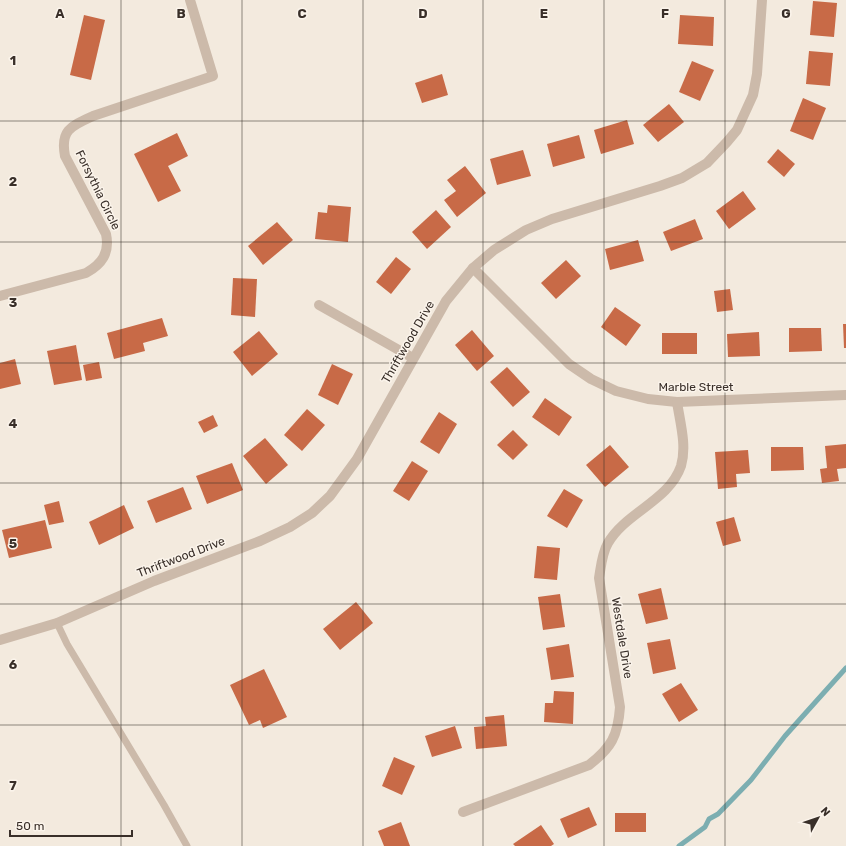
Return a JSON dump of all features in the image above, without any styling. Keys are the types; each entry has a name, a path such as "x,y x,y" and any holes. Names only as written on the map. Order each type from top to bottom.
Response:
{"street":[{"name":"Forsythia Circle","path":"0,296 86,273 95,268 104,258 108,242 106,234 65,156 63,145 66,133 76,124 93,116 214,76 190,0"},
{"name":"Thriftwood Drive","path":"0,640 57,623 154,581 260,541 290,527 312,513 330,496 357,459 446,301 473,268 494,250 526,230 552,219 682,178 707,163 727,142 737,130 753,95 757,74 762,0"},
{"name":"Marble Street","path":"473,268 569,364 591,379 616,391 632,396 677,402 846,395"},
{"path":"319,305 413,358"},
{"name":"Westdale Drive","path":"463,812 589,765 602,755 612,741 619,724 620,707 600,578 601,560 607,543 617,529 663,492 674,480 681,465 683,449 677,402"}],"lane":[{"path":"57,623 67,644 160,798 187,846"}],"building":[{"path":"813,1 837,3 834,37 810,35"},
{"path":"84,15 105,20 91,80 70,75"},
{"path":"680,15 714,17 713,46 678,44"},
{"path":"809,51 833,53 830,86 806,84"},
{"path":"692,61 714,70 700,101 679,92"},
{"path":"442,74 448,95 422,103 415,83"},
{"path":"803,98 826,108 813,140 790,131"},
{"path":"669,104 684,122 658,142 643,125"},
{"path":"627,120 634,144 601,154 594,130"},
{"path":"177,133 188,156 168,166 181,191 158,202 134,154"},
{"path":"579,135 585,158 553,167 547,144"},
{"path":"778,149 795,164 784,177 767,162"},
{"path":"523,150 531,176 497,185 490,159"},
{"path":"465,166 486,193 457,217 444,200 456,191 447,180"},
{"path":"743,191 756,209 729,229 716,211"},
{"path":"328,205 351,207 348,242 315,239 318,212 327,213"},
{"path":"436,210 451,227 427,249 412,232"},
{"path":"695,219 703,239 671,251 663,232"},
{"path":"277,222 293,240 263,265 248,246"},
{"path":"638,240 644,261 610,270 605,249"},
{"path":"396,257 411,269 391,294 376,282"},
{"path":"566,260 581,276 556,299 541,283"},
{"path":"233,278 257,279 255,317 231,315"},
{"path":"730,289 733,310 717,312 714,291"},
{"path":"615,307 641,325 626,346 601,327"},
{"path":"162,318 168,336 143,343 145,351 114,359 107,333"},
{"path":"843,324 846,324 846,348 844,348"},
{"path":"789,328 821,328 822,351 789,352"},
{"path":"472,330 494,356 477,371 455,345"},
{"path":"259,331 278,354 252,376 233,352"},
{"path":"759,332 760,356 728,357 727,334"},
{"path":"662,333 697,333 697,354 662,354"},
{"path":"76,345 82,380 54,385 47,351"},
{"path":"15,359 21,384 0,389 0,363"},
{"path":"99,362 102,378 86,381 83,365"},
{"path":"332,364 353,374 338,405 318,395"},
{"path":"507,367 530,392 513,407 490,382"},
{"path":"545,398 572,417 559,436 532,417"},
{"path":"307,409 325,425 302,451 284,435"},
{"path":"439,412 457,424 439,454 420,442"},
{"path":"213,415 218,426 204,433 198,422"},
{"path":"513,430 528,445 513,460 497,445"},
{"path":"265,438 288,465 266,484 243,456"},
{"path":"846,444 846,468 837,469 839,481 822,483 820,469 827,468 825,446"},
{"path":"610,445 629,467 605,487 586,465"},
{"path":"771,447 803,447 804,470 771,471"},
{"path":"748,450 750,473 736,474 737,487 718,489 715,452"},
{"path":"412,461 428,471 409,501 393,491"},
{"path":"232,463 243,490 207,504 196,476"},
{"path":"183,487 192,509 156,523 147,501"},
{"path":"564,489 583,500 567,528 547,516"},
{"path":"59,501 64,522 49,525 44,505"},
{"path":"124,505 134,528 99,545 89,522"},
{"path":"734,517 741,541 723,546 716,522"},
{"path":"45,520 52,548 9,558 2,530"},
{"path":"537,546 560,548 557,580 534,578"},
{"path":"661,588 668,619 646,624 638,594"},
{"path":"560,594 565,627 543,630 538,597"},
{"path":"356,602 373,623 340,650 323,629"},
{"path":"670,639 676,669 653,674 647,643"},
{"path":"569,644 574,677 551,680 546,648"},
{"path":"264,669 287,717 263,728 260,720 249,725 230,685"},
{"path":"681,683 698,710 679,722 662,694"},
{"path":"554,691 574,692 573,724 544,722 545,703 553,703"},
{"path":"504,715 507,746 476,749 474,727 486,726 485,717"},
{"path":"455,726 462,748 432,757 425,736"},
{"path":"394,757 415,766 402,795 382,786"},
{"path":"589,807 597,825 568,838 560,819"},
{"path":"615,813 646,813 646,832 615,832"},
{"path":"401,822 410,846 384,846 378,831"},
{"path":"541,825 554,844 551,846 515,846 513,844"}],"waterway":[{"path":"679,846 705,827 709,819 718,814 751,780 785,736 846,668"}]}
